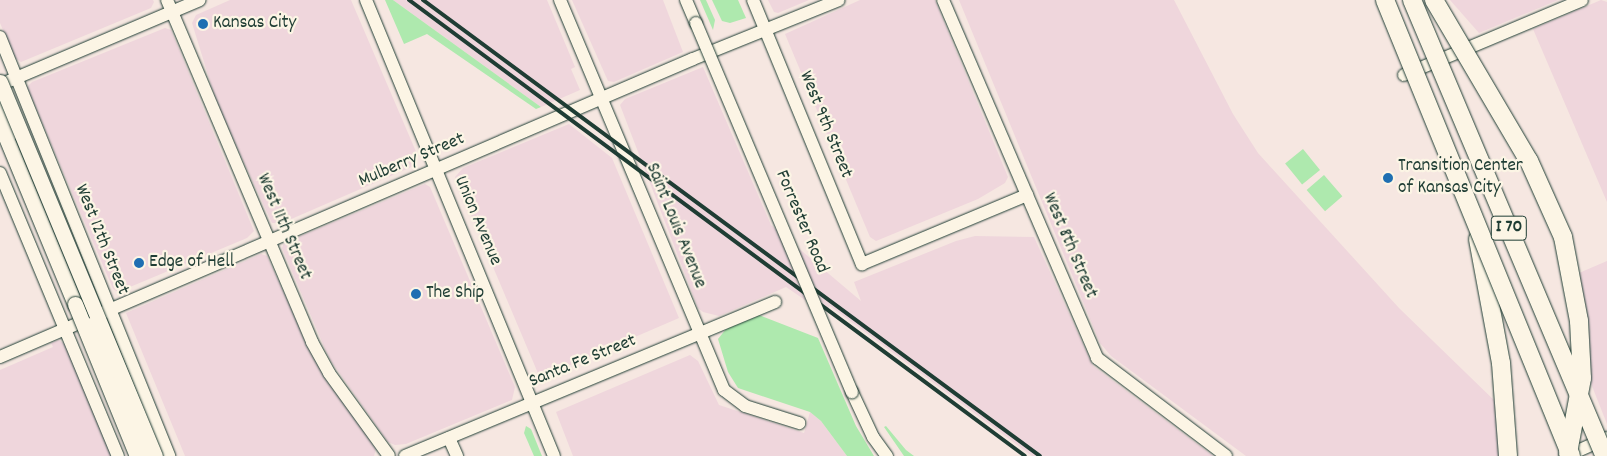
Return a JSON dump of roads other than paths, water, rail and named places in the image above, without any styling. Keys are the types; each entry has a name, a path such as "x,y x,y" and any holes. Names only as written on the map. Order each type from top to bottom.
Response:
{"highway":[{"name":"I 70","path":"1384,0 1473,209 1571,456"},
{"name":"I 70","path":"1412,0 1605,456"},
{"path":"1434,0 1529,161 1564,237 1579,322 1582,378 1573,438 1566,456"},
{"path":"1473,209 1501,362 1508,456"}],"main road":[{"name":"West 12th Street","path":"0,83 155,456"},
{"path":"0,123 137,456"}],"street":[{"path":"0,83 16,78 170,6 200,0"},
{"name":"Union Avenue","path":"366,0 554,456"},
{"name":"Saint Louis Avenue","path":"560,0 724,390 732,399 799,422"},
{"name":"Forrester Road","path":"686,0 852,392 873,437 887,456"},
{"name":"West 9th Street","path":"753,0 862,264 1027,195"},
{"name":"Mulberry Street","path":"0,357 268,241 436,172 839,0"},
{"name":"West 8th Street","path":"943,0 1097,358 1226,456"},
{"path":"1404,75 1582,0"},
{"name":"West 11th Street","path":"170,6 268,241 329,374 389,456"},
{"name":"West 12th Street","path":"0,37 169,456"},
{"path":"0,104 146,456"},
{"path":"0,173 118,456"},
{"name":"Santa Fe Street","path":"405,456 775,302"},
{"path":"449,438 457,456"},
{"path":"1566,456 1607,438"}],"railway":[{"path":"409,0 1025,456"},
{"path":"423,0 1040,456"}],"place":[{"name":"Kansas City","path":"203,24"},
{"name":"Transition Center of Kansas City","path":"1388,178"},
{"name":"Edge of Hell","path":"139,263"},
{"name":"The Ship","path":"416,294"}]}
